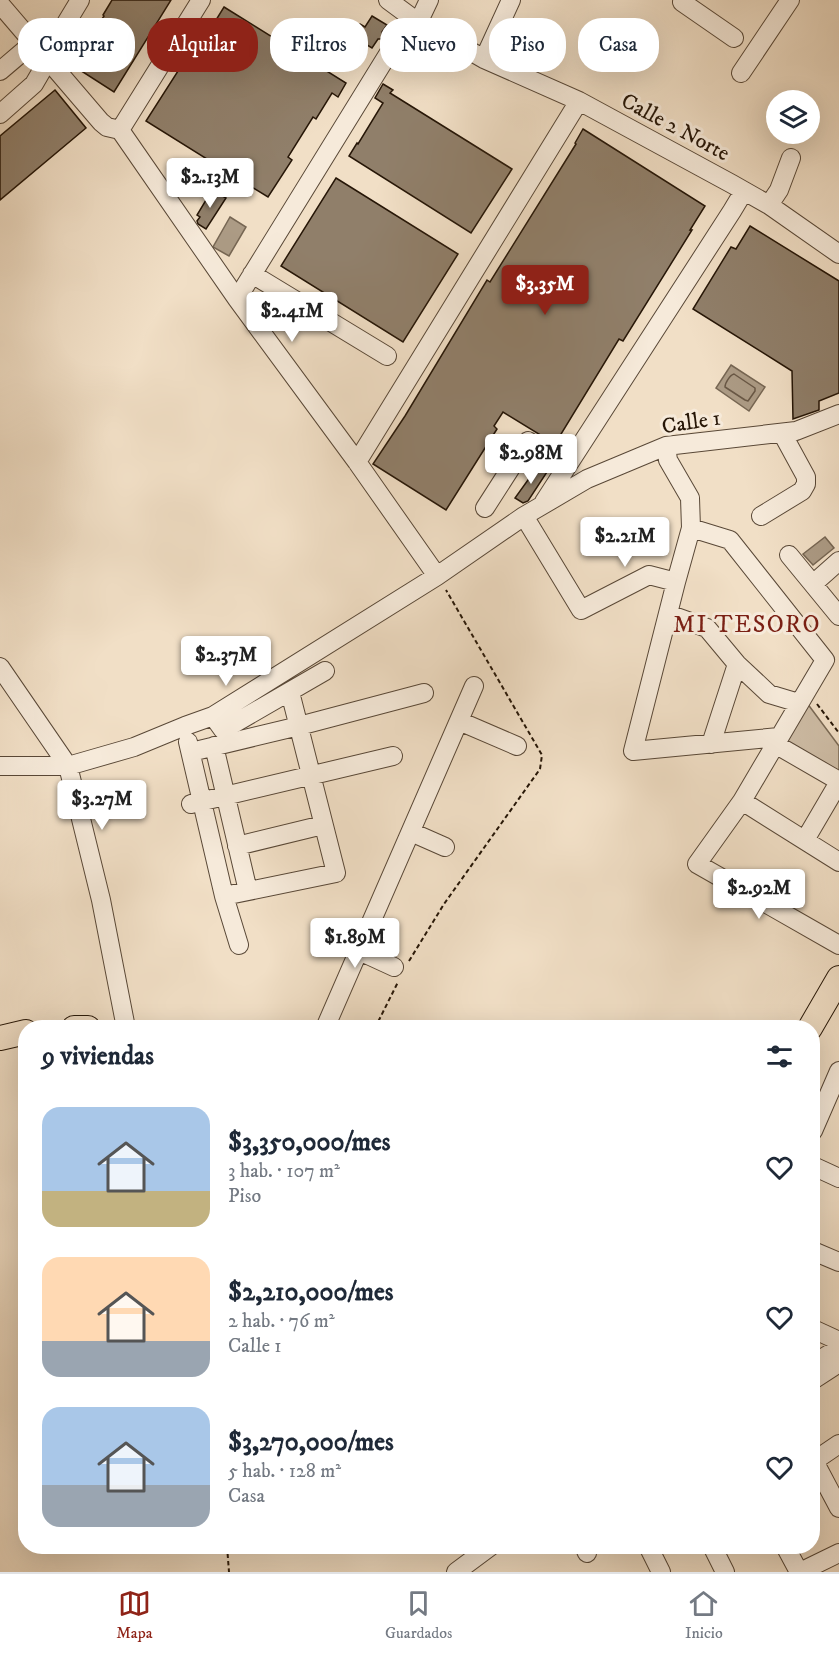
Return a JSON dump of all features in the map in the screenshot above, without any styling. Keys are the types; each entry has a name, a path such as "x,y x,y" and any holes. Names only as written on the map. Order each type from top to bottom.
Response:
{"main road":[{"path":"815,1020 839,978"},
{"path":"0,1038 18,1034"}],"street":[{"path":"69,18 80,0"},
{"path":"120,130 201,0"},
{"name":"Calle 2 Norte","path":"388,0 408,18"},
{"path":"415,18 429,0"},
{"path":"484,59 511,0"},
{"path":"684,0 682,2 734,38"},
{"path":"741,73 790,0"},
{"path":"0,4 18,25"},
{"name":"Calle 2 Norte","path":"477,55 579,101 744,190 839,254"},
{"path":"0,71 18,56"},
{"path":"0,114 34,84 41,72"},
{"path":"57,72 101,122 107,127 120,130 237,299 357,462 437,576"},
{"path":"237,299 380,72"},
{"path":"357,462 579,101"},
{"path":"769,205 779,190 791,158"},
{"path":"541,506 744,190"},
{"path":"252,274 387,356"},
{"name":"Calle 1","path":"0,766 68,766 134,747 213,716 437,576 524,516 587,479 666,446 796,431 839,414"},
{"path":"761,516 802,491 806,484 806,477 782,433"},
{"path":"485,508 528,441 566,465"},
{"path":"666,446 668,460 690,498 691,528 633,751 777,741 839,782 805,840"},
{"path":"524,516 581,610 649,575 676,582"},
{"path":"691,528 730,540 825,660 742,801 697,864 839,945"},
{"path":"789,555 839,616"},
{"path":"813,584 839,561"},
{"path":"668,615 707,628 737,664 769,694 803,697"},
{"path":"711,744 737,664"},
{"path":"0,667 68,766 101,900 124,1020"},
{"path":"213,716 223,730 325,671"},
{"path":"328,1020 474,686"},
{"path":"224,896 336,873 290,692"},
{"path":"191,752 424,693"},
{"path":"459,721 517,746"},
{"path":"185,726 191,752 197,803 213,847 224,896 239,945"},
{"path":"214,746 248,891"},
{"path":"197,803 393,756"},
{"path":"742,801 839,862"},
{"path":"213,847 323,825"},
{"path":"411,832 445,847"},
{"path":"331,938 401,969"},
{"path":"820,1120 834,1098 839,1071"},
{"path":"820,1169 839,1178"},
{"path":"820,1254 839,1262"},
{"path":"820,1332 839,1341"},
{"path":"820,1360 839,1348"},
{"path":"820,1375 839,1363"},
{"path":"820,1456 839,1444"},
{"path":"820,1471 838,1505"},
{"path":"789,1554 799,1572 839,1553"},
{"path":"456,1572 480,1554"},
{"path":"652,1554 661,1572"},
{"path":"716,1554 725,1572"}],"path":[{"path":"379,1020 401,969 431,922 540,769 542,762 542,755 437,576"},
{"path":"803,697 839,733"},
{"path":"228,1554 229,1572"}],"shaded area":[{"path":"807,703 839,746 839,781 781,747"}],"water":[{"path":"230,217 246,227 229,256 213,247"},
{"path":"731,365 765,387 749,411 716,388"},
{"path":"825,537 834,548 813,565 803,554"}],"building":[{"path":"112,0 171,0 160,18 147,18 147,39 135,58 135,18 103,18"},
{"path":"224,7 242,18 217,18"},
{"path":"372,16 380,21 380,39 372,48 368,46 368,22"},
{"path":"258,28 270,36 270,72 328,72 346,83 338,97 332,93 316,119 313,117 288,157 292,160 268,197 146,121 177,72 258,72"},
{"path":"83,72 126,72 114,92"},
{"path":"383,84 393,90 390,93 512,169 471,233 349,156 383,103 375,98"},
{"path":"55,90 86,128 0,200 0,136"},
{"path":"583,129 705,206 623,341 619,339 555,444 503,412 494,426 497,429 446,510 373,464 405,416 487,280 490,282 576,144"},
{"path":"336,178 458,254 403,342 281,266"},
{"path":"212,190 226,198 206,229 198,224 200,217 197,215"},
{"path":"750,226 839,281 839,393 819,401 819,410 793,419 792,371 693,309 731,247 736,249"},
{"path":"538,466 547,472 528,501 523,503 515,498"}],"district":[{"name":"MI TESORO","path":"747,624"}]}
